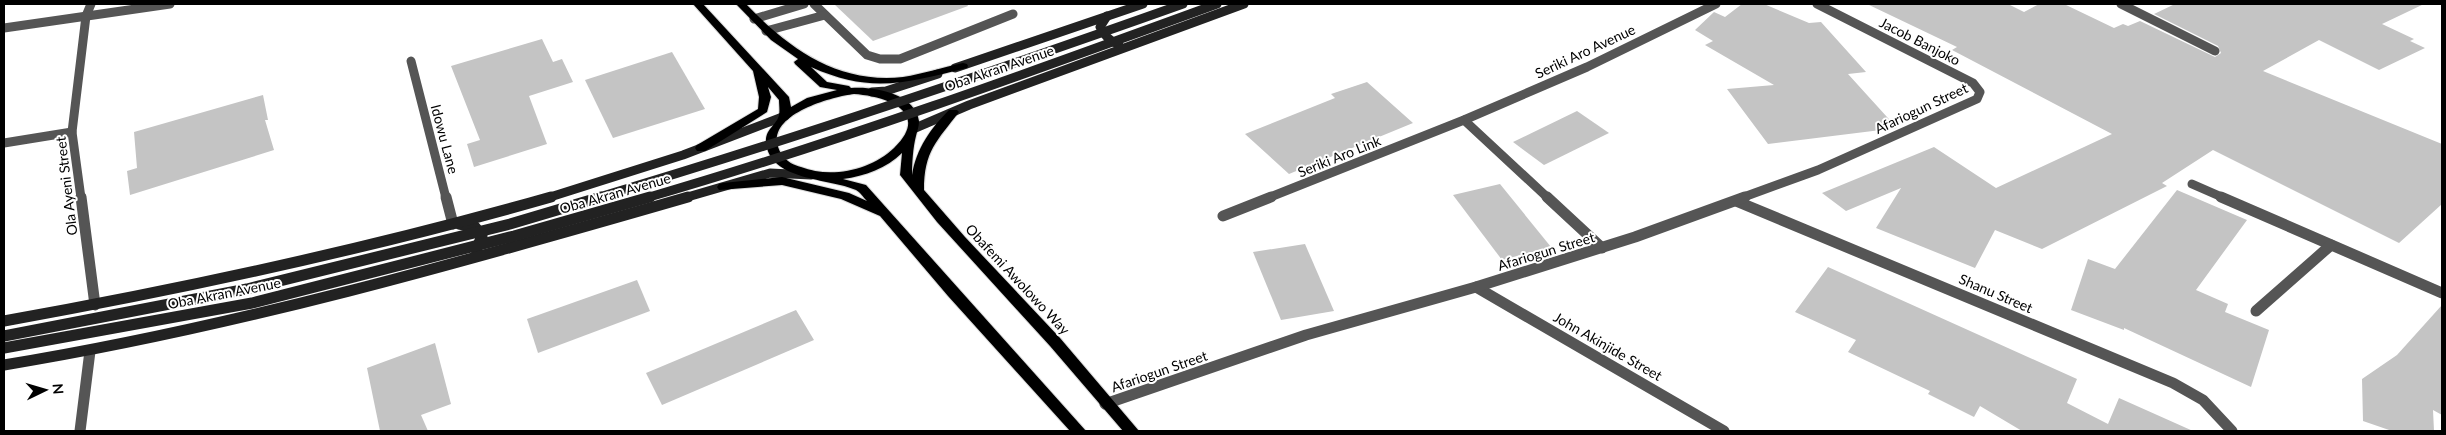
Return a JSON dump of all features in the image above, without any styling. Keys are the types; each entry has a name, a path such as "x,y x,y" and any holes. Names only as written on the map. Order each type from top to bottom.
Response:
{"main road":[{"path":"4,321 95,306 255,271 453,224 614,177 740,135 785,116 785,99 698,4"},
{"path":"741,4 766,31 824,85 872,92 886,91 963,66 1108,16 1127,6 1143,4"},
{"name":"Oba Akran Avenue","path":"4,336 247,289 510,224 703,166 1016,63 1183,4"},
{"name":"Oba Akran Avenue","path":"4,348 252,303 514,236 724,175 1021,76 1217,4"},
{"path":"911,134 953,112 1244,4"},
{"path":"1108,16 1100,26 1105,37 1118,44 1140,43"},
{"path":"784,46 824,71 845,78 874,82 904,80 963,66"},
{"path":"701,148 763,110 765,97 756,68"},
{"name":"Obafemi Awolowo Way","path":"1079,431 953,294 862,188 798,171 783,164 774,153 771,141 775,128 785,116 816,98 834,93 872,92 889,96 903,104 911,114 911,134 906,175 990,273 1056,343 1105,404 1132,431"},
{"path":"918,191 917,179 923,152 940,125 953,112"},
{"name":"Obafemi Awolowo Way","path":"817,175 840,175 863,171 883,163 899,151 911,134"},
{"path":"4,365 90,351 253,316 446,265 770,173 817,175"},
{"path":"723,187 782,181 845,196 886,215"},
{"path":"446,265 475,251 482,236 475,227 453,224"}],"street":[{"name":"Ola Ayeni Street","path":"91,4 86,16 72,132 95,306"},
{"path":"4,28 170,4"},
{"path":"754,19 804,4"},
{"path":"814,4 867,55 880,59 900,59 1013,14"},
{"name":"Seriki Aro Avenue","path":"1464,120 1587,67 1716,4"},
{"name":"Jacob Banjoko","path":"1817,4 1973,83 1980,92"},
{"path":"2122,4 2214,51"},
{"path":"2134,10 2145,4"},
{"path":"766,31 825,15"},
{"name":"Idowu Lane","path":"410,61 453,224"},
{"name":"Afariogun Street","path":"1105,404 1306,336 1602,248 1736,201 1818,170 1977,99 1980,92"},
{"path":"1464,120 1602,248"},
{"name":"Seriki Aro Link","path":"1223,216 1464,120"},
{"path":"4,143 72,132"},
{"path":"2192,184 2442,293"},
{"name":"Shanu Street","path":"1736,201 2173,383 2203,400 2232,431"},
{"path":"2256,310 2331,245"},
{"name":"John Akinjide Street","path":"1476,287 1724,431"},
{"path":"80,431 90,351"}],"building":[{"path":"834,4 967,4 968,6 873,41"},
{"path":"1742,4 1764,4 1809,23 1821,22 1866,72 1848,74 1897,128 1768,144 1727,89 1774,85 1705,45 1713,41 1695,30 1714,12 1725,17"},
{"path":"1867,4 2008,4 2024,12 2039,4 2064,4 2114,28 2123,24 2128,26 2140,21 2215,57 2221,53 2218,46 2154,14 2175,4 2424,4 2382,24 2414,39 2410,41 2425,48 2379,70 2319,40 2263,71 2442,144 2442,204 2399,243 2213,150 2162,183 2167,186 2042,249 1995,230 1975,268 1876,228 1901,188 1846,211 1822,193 1934,147 1996,188 2112,134 1952,50 1957,47"},
{"path":"542,39 553,62 562,59 573,82 529,96 547,144 474,167 467,144 480,140 451,66"},
{"path":"672,52 705,109 613,138 585,80"},
{"path":"1367,82 1413,123 1289,174 1245,134 1335,98 1331,94"},
{"path":"263,95 268,120 265,120 274,150 130,195 127,171 137,168 134,132"},
{"path":"1577,111 1609,133 1544,165 1513,142"},
{"path":"1500,184 1551,247 1502,260 1453,195"},
{"path":"2177,190 2247,220 2196,290 2228,304 2225,312 2269,330 2251,387 2124,328 2124,330 2071,310 2088,259 2115,269"},
{"path":"1305,244 1334,311 1281,320 1253,252"},
{"path":"1828,267 2077,379 2067,403 2108,424 2119,398 2193,431 2022,431 1980,406 1974,417 1928,394 1930,391 1848,352 1856,340 1795,312"},
{"path":"637,280 650,311 538,353 527,319"},
{"path":"2442,305 2442,415 2433,410 2434,431 2392,431 2363,421 2362,379 2397,355"},
{"path":"796,310 814,340 662,405 646,373"},
{"path":"435,343 451,404 421,415 428,431 380,431 367,368"}]}
